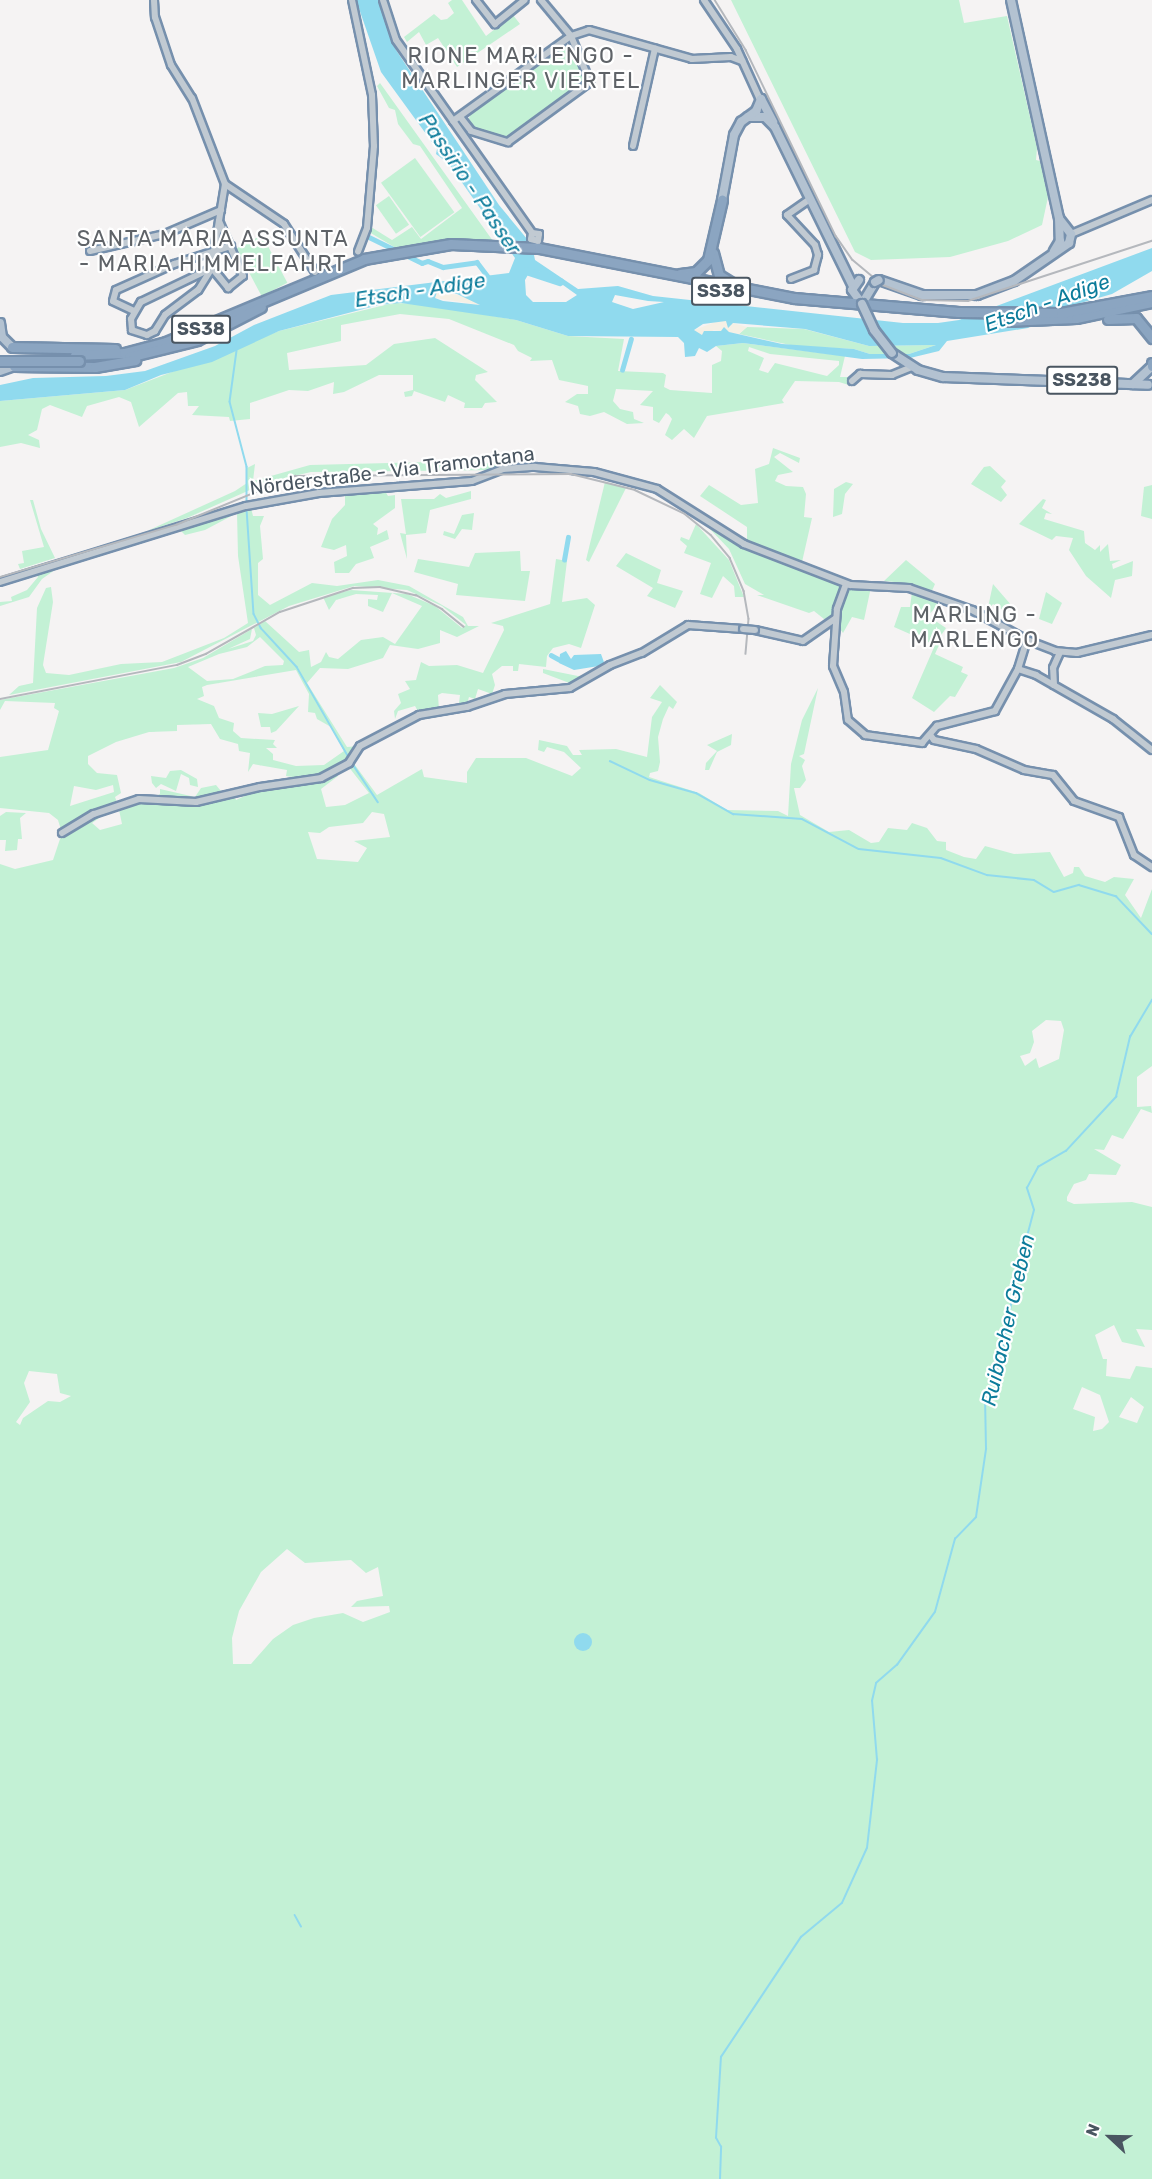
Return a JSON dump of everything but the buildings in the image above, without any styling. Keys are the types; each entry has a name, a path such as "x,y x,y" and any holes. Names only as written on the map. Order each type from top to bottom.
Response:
{"highway":[{"path":"618,266 689,275 702,268 713,247 722,200"},
{"name":"SS38","path":"147,351 363,258 431,246 496,244 741,289 925,310 1007,315 1061,313 1152,296"},
{"path":"713,247 719,275 741,289"},
{"name":"SS38","path":"0,361 77,358 147,351 197,340 363,258 451,248 538,251 767,299 906,314 1037,321 1134,307 1152,302"},
{"path":"1037,321 1080,324 1132,317 1144,323 1152,338"},
{"path":"6,345 147,351"},
{"path":"14,366 95,367 147,351"},
{"name":"SS38","path":"0,355 77,358"}],"main road":[{"path":"761,99 848,272 865,290 960,298 1014,281 1054,251 1065,236 1059,218 1011,0"},
{"path":"722,200 734,135 748,117 756,111 761,99"},
{"path":"748,117 765,117 775,127"},
{"name":"SS238","path":"865,290 874,330 892,353 912,367 943,377 1150,386"},
{"path":"0,323 6,345"},
{"name":"SS238","path":"1133,384 1152,365"},
{"path":"0,371 14,366"},
{"name":"SS238","path":"1144,375 1150,386"}],"street":[{"path":"154,0 155,17 171,65 192,99 225,184 212,268 198,290 165,315 155,331 147,335 132,330 134,311 148,296 212,268"},
{"path":"352,0 372,95 374,146 363,258"},
{"path":"384,0 396,40 532,233"},
{"path":"476,0 495,24 525,0"},
{"path":"461,118 471,131 508,142 524,133 590,82 571,36 541,0"},
{"path":"704,0 734,45 761,99 765,117"},
{"path":"453,121 461,118 571,36 599,30 692,59 731,57 742,61"},
{"path":"731,57 734,45"},
{"path":"633,146 655,48"},
{"path":"225,184 284,224 315,272"},
{"path":"791,279 814,270 819,255 815,245 787,215 810,198"},
{"path":"1065,236 1152,200"},
{"path":"90,251 165,234 221,210"},
{"path":"212,268 228,288 241,280 231,246 219,221"},
{"path":"134,311 113,301 116,290 231,246"},
{"path":"852,381 860,374 892,375 912,367"},
{"name":"Nörderstraße - Via Tramontana","path":"0,582 248,505 319,493 472,481 503,469 588,471 657,489 734,540 846,584 909,588 972,610 1026,640 1060,652"},
{"path":"846,584 836,618 833,666 851,725 873,737 920,744 937,726 995,711 1018,669 1026,640"},
{"path":"62,833 94,813 139,799 196,802 260,787 321,778 349,763 360,746 420,715 468,707 505,694 570,688 610,665 642,654 688,626 755,630 802,642 836,618"},
{"path":"1054,685 1053,668 1060,652 1081,652 1152,635"},
{"path":"1018,669 1054,685 1113,719 1152,750"},
{"path":"930,735 934,740 976,749 1019,768 1053,775 1074,801 1119,817 1134,855 1152,867"}],"green space":[{"path":"452,0 462,0 486,36 513,15 520,24 457,67 438,38 426,45 419,32 407,42 404,37 434,14 441,20 447,19 454,13 448,3"},
{"path":"731,0 959,0 964,23 1007,16 1037,148 1036,160 1040,161 1048,197 1042,225 1008,241 950,257 871,260 855,252"},
{"path":"566,43 571,45 570,49 574,51 587,78 523,126 525,129 506,139 475,131 467,123 471,113"},
{"path":"380,83 493,241 396,248 369,232 371,227 392,240 412,227 421,239 462,208 420,146 413,144 398,124 395,110 389,108 377,86"},
{"path":"415,158 454,212 420,237 381,183"},
{"path":"389,196 409,225 396,234 376,205"},
{"path":"262,235 287,283 262,296 236,249"},
{"path":"393,303 424,304 516,320 568,336 624,339 618,371 663,373 666,375 664,387 670,390 712,393 712,365 721,361 722,351 716,346 743,343 845,356 840,377 853,377 853,383 852,386 839,382 795,381 782,400 784,403 707,416 694,438 684,429 672,440 665,435 672,419 669,415 666,413 659,423 653,420 653,407 640,405 653,391 616,389 613,401 620,409 633,412 634,419 644,423 627,424 604,412 590,416 580,414 578,406 565,402 577,394 588,394 588,386 559,380 552,360 530,361 532,358 518,351 514,345 449,319 400,314 341,325 341,341 287,353 289,370 366,365 394,344 435,338 488,372 476,375 475,380 497,402 485,403 482,408 464,408 465,403 448,395 445,402 414,391 412,396 405,397 404,392 413,390 413,375 379,375 344,392 333,394 334,382 308,391 289,390 250,403 250,419 230,421 229,417 192,415 199,406 188,406 187,392 178,393 139,427 131,402 119,397 87,406 82,417 50,405 42,409 37,430 28,435 39,440 40,448 21,443 0,447 0,401 125,390 279,331","holes":["749,347 770,354 839,361 839,365 827,376 775,363 768,373 759,370 764,358 748,351"]},
{"path":"747,327 804,329 869,346 936,345 909,354 870,354 854,349 795,346 739,334"},
{"path":"773,448 800,458 799,463 780,453 774,457 793,472 778,475 775,481 786,486 803,487 806,494 804,517 812,518 802,562 747,542 747,527 700,496 709,485 741,505 758,503 755,469 769,464"},
{"path":"486,463 498,465 498,470 311,472 268,482 187,518 147,531 235,491 247,483 247,468 255,464 253,481 310,465"},
{"path":"990,466 1006,481 1001,487 1007,495 1001,502 971,484 984,467"},
{"path":"605,482 626,488 589,562 586,560"},
{"path":"846,482 853,484 845,494 842,514 833,517 834,489"},
{"path":"1152,485 1152,519 1141,516 1144,487"},
{"path":"385,491 388,496 395,495 395,508 373,524 378,528 377,535 387,530 389,539 370,547 374,558 356,564 349,573 335,573 334,562 347,556 346,545 334,550 321,547 332,519 345,505 345,494"},
{"path":"471,491 471,499 430,510 426,533 406,535 407,559 400,533 406,534 401,499 434,499 440,494 446,498"},
{"path":"1043,499 1046,500 1042,508 1052,514 1046,513 1044,519 1084,531 1085,543 1095,550 1100,545 1100,552 1108,544 1110,561 1121,560 1112,564 1113,569 1133,561 1132,576 1115,580 1111,598 1086,576 1069,550 1073,538 1056,536 1052,540 1019,524"},
{"path":"30,500 33,500 41,529 55,558 20,569 18,564 24,563 22,551 44,547"},
{"path":"251,508 253,516 264,516 260,526 263,559 258,563 258,595 270,605 312,583 337,586 378,580 409,586 463,617 468,626 479,626 457,637 440,630 440,643 418,649 390,645 383,658 348,669 320,668 307,683 347,747 360,746 352,761 377,795 422,769 424,777 467,783 467,772 476,758 526,758 572,776 581,768 564,752 547,747 544,752 538,750 539,740 567,746 573,755 582,755 579,750 616,749 647,757 652,717 662,702 650,698 660,685 677,702 673,709 669,706 663,719 658,737 660,762 658,771 650,773 649,777 699,793 727,810 778,811 788,816 791,764 802,720 818,688 804,754 799,756 805,760 802,766 806,780 800,788 794,788 800,815 829,832 849,830 871,843 879,842 888,828 907,830 912,823 927,828 937,841 946,842 946,850 976,859 985,846 1014,854 1050,852 1064,877 1073,873 1074,867 1079,867 1085,876 1105,882 1114,877 1134,879 1125,895 1141,918 1152,889 1152,1066 1137,1077 1137,1107 1151,1106 1152,1113 1141,1109 1123,1139 1112,1135 1104,1150 1094,1149 1121,1165 1116,1175 1089,1174 1086,1180 1074,1184 1067,1201 1074,1204 1132,1202 1152,1207 1152,1330 1136,1329 1145,1347 1122,1342 1114,1325 1095,1335 1103,1359 1107,1359 1106,1376 1130,1379 1136,1366 1152,1368 1152,2179 0,2179 0,864 15,869 53,860 62,833 58,820 49,813 0,808 0,757 48,750 59,711 54,708 55,703 5,701 0,710 0,700 174,668 203,658 252,629 250,639 228,649 253,641 256,635 254,628 265,621 299,652 309,650 311,667 321,662 326,652 329,657 338,659 361,640 383,637 395,644 422,606 392,593 383,612 368,606 368,599 377,600 378,595 356,594 336,600 329,610 323,597 351,590 407,594 435,606 462,628 466,625 442,606 407,590 354,586 289,606 181,662 9,695 19,686 33,683 37,608 46,588 51,587 53,602 43,665 46,673 69,675 121,664 162,662 224,638 248,623 238,556 237,513 205,530 185,535 181,531","holes":["260,637 284,661 283,665 265,666 233,679 207,681 188,667 219,654 247,647","296,670 309,694 308,712 315,713 317,719 331,727 344,751 324,765 296,766 273,760 273,754 266,748 277,748 273,744 275,740 241,738 233,731 234,723 219,718 214,706 197,699 204,696 202,687 207,685","211,724 220,739 238,744 239,751 250,753 248,772 253,764 287,770 286,776 306,779 260,789 236,800 234,795 182,803 241,791 221,791 216,785 201,788 195,797 160,789 160,794 154,797 118,805 115,797 121,793 117,775 97,773 88,764 88,756 116,742 149,732 177,731 177,725","348,766 369,793 345,805 326,807 321,789 338,776 334,772","113,785 114,792 70,806 74,786 96,790","118,805 122,824 100,830 92,823","372,812 384,814 390,837 354,841 367,848 358,862 317,859 308,832 320,833 329,827 363,823","1046,1020 1061,1021 1064,1030 1059,1059 1039,1068 1036,1058 1025,1066 1020,1056 1030,1053 1034,1042 1032,1031","29,1371 57,1374 60,1393 71,1396 60,1402 48,1401 23,1418 20,1425 16,1422 30,1402 24,1383","1082,1387 1100,1395 1109,1422 1102,1429 1093,1431 1095,1417 1073,1409","1131,1397 1144,1407 1137,1423 1119,1417","287,1549 305,1563 351,1560 366,1573 378,1567 383,1596 357,1601 351,1607 389,1606 390,1612 363,1622 343,1613 314,1618 293,1625 273,1639 251,1664 233,1664 232,1638 239,1611 261,1572"]},
{"path":"474,513 472,530 462,529 455,539 443,535 444,531 454,534 462,515"},
{"path":"696,524 729,560 744,597 735,597 734,586 723,576 712,598 700,594 711,563 684,553 687,546 680,540 681,537 689,540"},
{"path":"712,525 749,551 849,588 871,587 864,620 852,617 843,633 832,618 824,619 814,611 809,613 757,595 764,595 745,584 729,549 709,528"},
{"path":"520,551 521,571 530,571 525,601 456,595 458,584 414,572 418,559 469,567 475,553"},
{"path":"626,553 661,570 657,583 683,591 675,608 647,596 653,588 616,566"},
{"path":"556,559 567,561 562,602 587,598 595,605 581,648 569,644 553,648 547,656 546,667 519,664 518,671 513,671 513,666 502,666 492,674 495,685 492,694 478,689 475,699 469,697 467,704 459,703 460,695 442,693 438,695 439,710 420,715 415,706 398,711 395,719 394,711 401,703 398,694 410,689 405,681 416,680 421,662 429,666 457,665 483,673 504,630 503,626 491,623 550,604"},
{"path":"906,560 935,584 931,593 905,583 884,581"},
{"path":"62,565 42,579 29,597 0,606 0,602 12,601 11,597 27,590 38,577 36,573"},
{"path":"993,584 1012,606 1006,612 993,604 987,612"},
{"path":"912,592 939,603 928,616 946,628 936,643 939,645 935,654 963,667 961,672 968,675 955,697 950,696 934,712 912,698 935,645 894,627 901,607 910,607"},
{"path":"1046,592 1062,603 1052,624 1039,619"},
{"path":"543,669 578,676 589,675 572,684 543,673"},
{"path":"299,706 276,731 271,733 270,727 261,727 258,713 272,714"},
{"path":"732,734 731,745 717,752 709,770 705,770 706,763 717,751 707,745"},
{"path":"181,770 197,779 198,787 190,785 189,778 181,774 176,791 161,784 156,788 152,783 151,776 166,778 170,771"},
{"path":"6,812 26,813 20,818 22,839 18,839 17,850 5,851 6,840 0,840 0,816"}],"sand":[{"path":"442,291 466,297 480,305 435,298 434,294"},
{"path":"718,321 747,327 739,334 714,330 702,336 694,330"}],"water":[{"name":"Passirio - Passer","path":"356,0 381,0 396,50 499,205 532,245 535,260 578,289 618,286 653,296 903,323 938,323 959,320 1152,248 1152,271 1112,294 1070,306 1028,328 947,341 939,351 910,358 862,359 743,343 716,346 707,352 699,348 695,356 685,357 684,343 678,337 568,336 516,320 401,303 379,305 279,331 212,362 161,375 125,390 0,401 0,385 33,378 106,376 145,371 215,346 254,325 331,295 509,273 515,258 449,164 436,154 437,149 381,72","holes":["538,271 577,295 566,302 533,302 526,295 525,280 529,273","437,292 457,294 480,305 435,298","615,295 664,302 633,309 612,302","726,321 728,328 733,323 805,329 869,346 936,345 909,354 870,354 854,349 782,344 729,332 724,327 721,331 704,331 702,335 694,330 703,324"]},
{"path":"566,651 571,659 574,655 601,654 605,665 574,670 559,663 560,654"},
{"path":"583,1633 589,1636 592,1642 589,1648 583,1651 577,1648 574,1642 577,1636"}],"waterway":[{"path":"367,236 422,263 428,261 443,267 477,262 489,278"},
{"name":"Etsch - Adige","path":"526,271 560,282"},
{"path":"622,370 631,339"},
{"path":"237,351 230,402 247,467 247,504"},
{"path":"247,509 254,614 261,628 297,667 350,759"},
{"path":"564,560 568,537"},
{"path":"551,655 560,660"},
{"path":"610,761 650,780 696,793 733,814 802,819 859,849 941,858 987,875 1034,880 1054,892 1079,885 1116,896 1152,934"},
{"path":"352,763 378,802"},
{"name":"Ruibacher Greben","path":"720,2179 721,2147 716,2138 721,2057 801,1937 842,1903 867,1848 877,1760 872,1701 876,1683 897,1665 935,1612 955,1539 976,1517 986,1449 985,1399 1001,1360 1015,1282 1034,1210 1027,1188 1038,1167 1066,1151 1116,1097 1130,1037 1152,1000"},
{"path":"295,1915 301,1926"}],"railway":[{"path":"715,0 746,50 836,236 853,260 883,285 922,300 968,301 1152,241"},
{"path":"0,577 176,525 295,476 571,474 635,490 685,514 711,535 730,558 744,591 749,619 746,654"},
{"path":"0,699 177,665 206,654 280,612 353,588 380,587 416,595 442,609 464,627"}],"district":[{"name":"RIONE MARLENGO - MARLINGER VIERTEL","path":"521,68"},
{"name":"SANTA MARIA ASSUNTA - MARIA HIMMELFAHRT","path":"213,250"},
{"name":"MARLING - MARLENGO","path":"975,626"}]}
